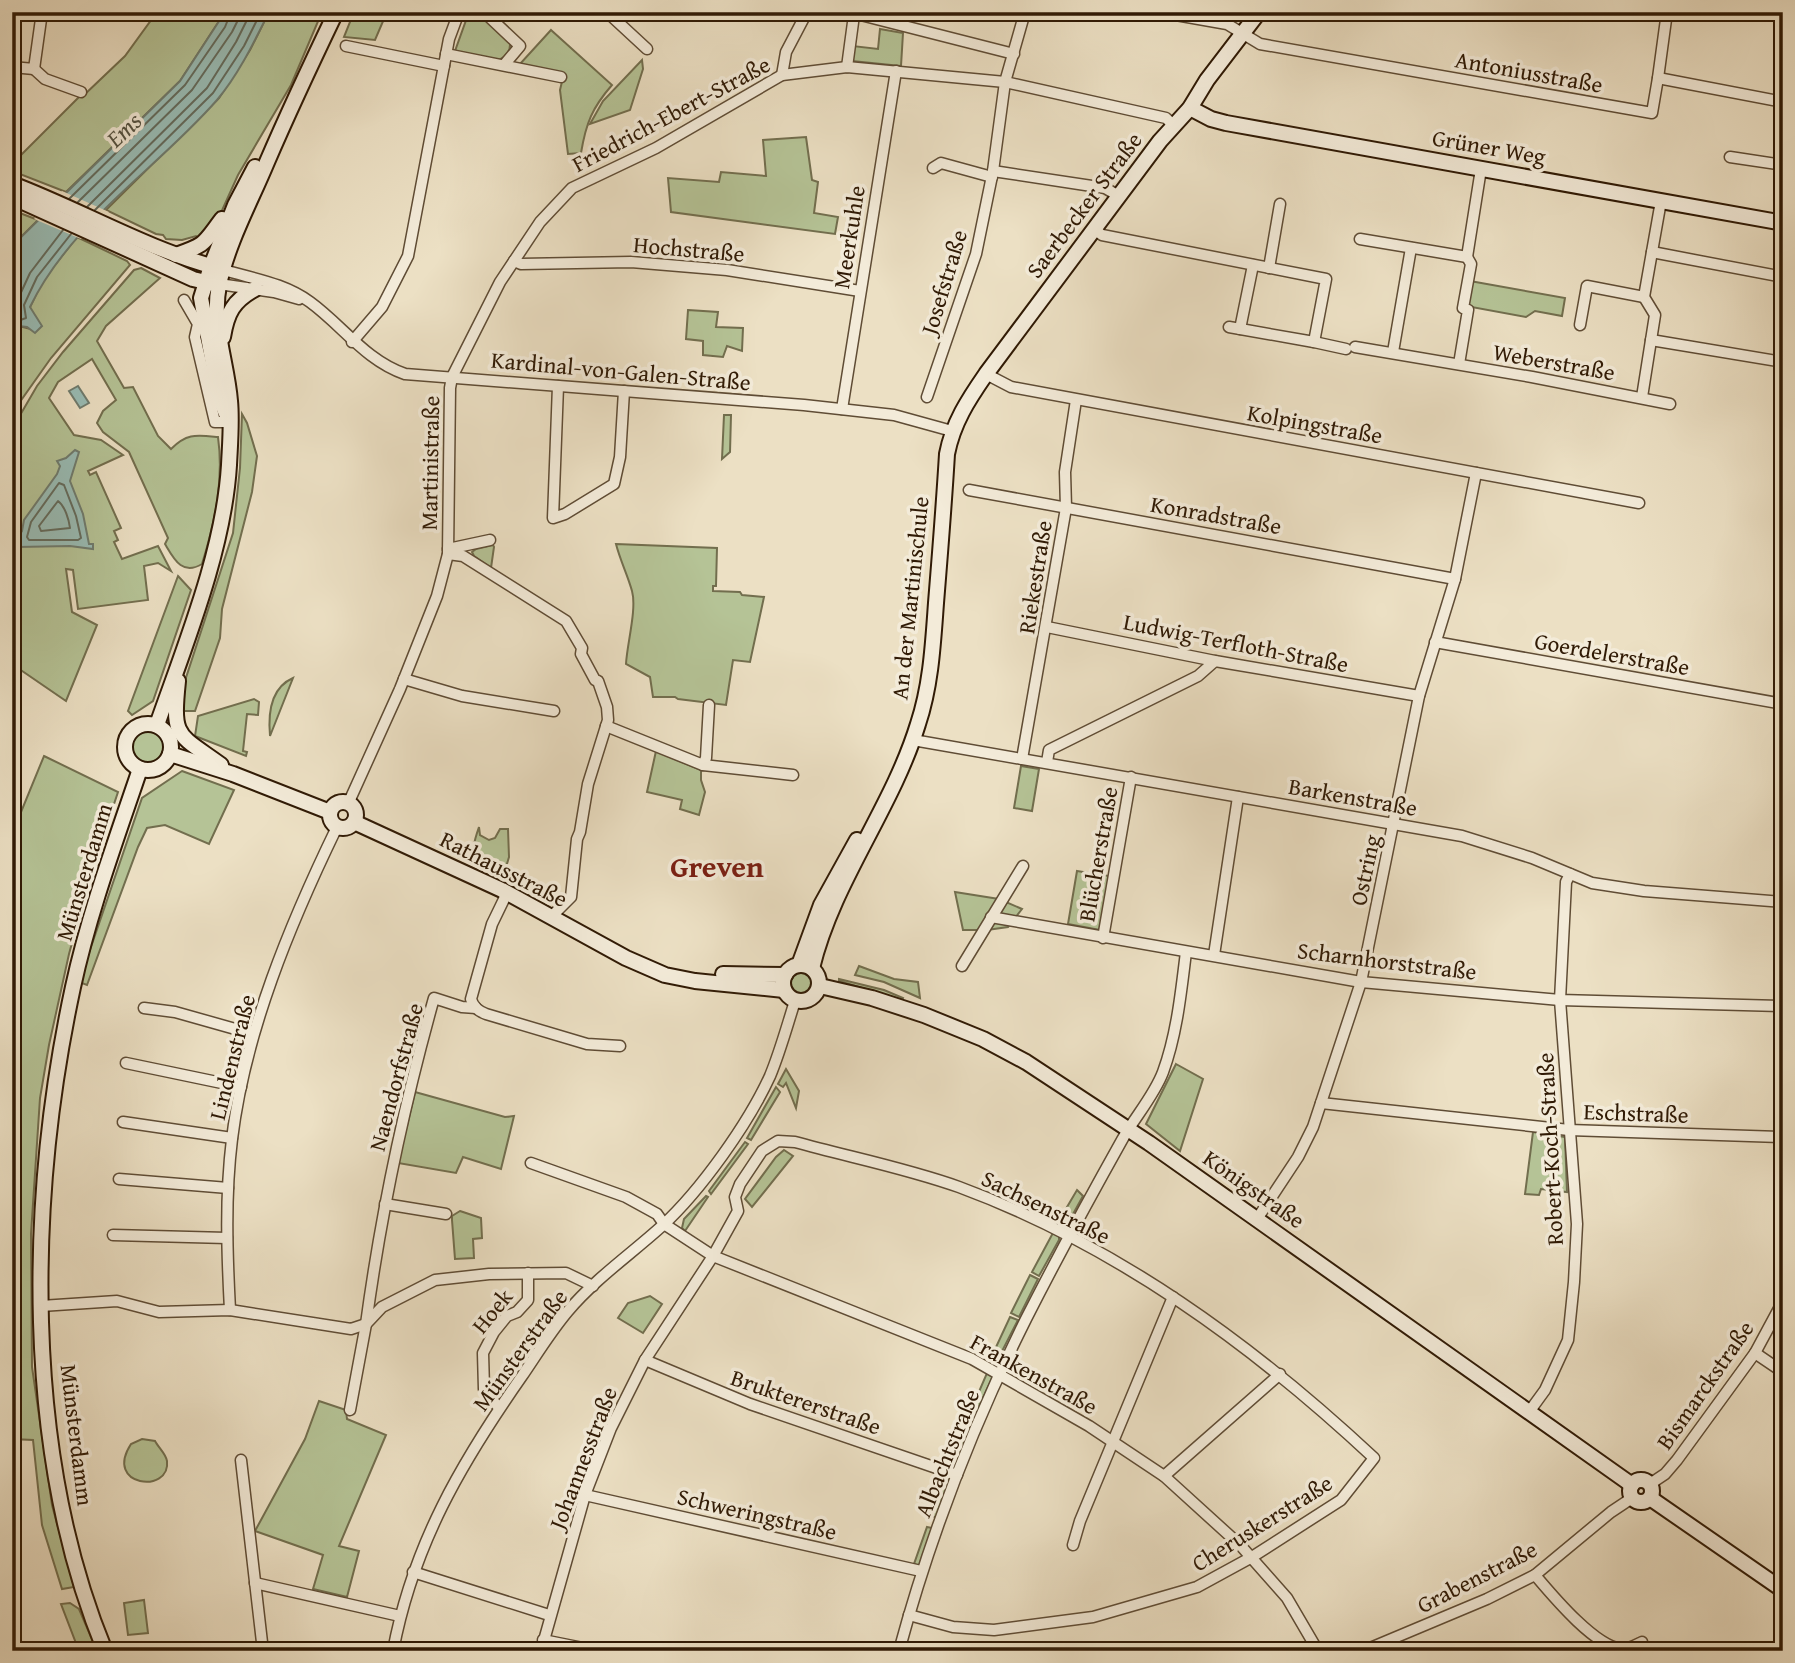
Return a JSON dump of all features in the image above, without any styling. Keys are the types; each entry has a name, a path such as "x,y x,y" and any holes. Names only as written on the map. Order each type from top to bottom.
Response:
{"street":[{"path":"34,69 42,12"},
{"path":"217,268 267,163 283,121 336,12"},
{"path":"352,342 382,307 408,256 449,39 459,12"},
{"path":"484,12 520,46 504,65"},
{"path":"607,12 647,49"},
{"path":"782,75 786,52 807,12"},
{"name":"Josefstraße","path":"927,397 976,254 992,174 1005,82 1025,12"},
{"path":"1159,12 1227,24 1242,35"},
{"name":"Saerbecker Straße","path":"952,430 986,374 1118,196 1173,125 1190,108 1207,80 1259,12"},
{"path":"1667,12 1658,78 1783,102"},
{"path":"847,67 852,13 1014,54"},
{"name":"Antoniusstraße","path":"1242,35 1260,44 1652,113 1658,78"},
{"path":"346,46 444,66"},
{"path":"446,54 561,77"},
{"path":"12,67 34,69 45,79 81,92"},
{"name":"Friedrich-Ebert-Straße","path":"452,377 500,282 540,222 572,188 656,148 782,75 847,67 1005,82 1166,118 1173,125"},
{"name":"Meerkuhle","path":"842,409 896,71"},
{"name":"Grüner Weg","path":"1190,108 1226,123 1783,223"},
{"path":"229,422 219,397 201,323 201,298 212,283 235,205 283,121"},
{"path":"1730,157 1783,165"},
{"path":"933,168 941,163 992,174 1105,188 1118,196"},
{"name":"Weberstraße","path":"1459,364 1468,310 1462,308 1471,264 1467,257 1481,169"},
{"path":"12,184 75,209 141,248 212,283 255,289 310,302"},
{"path":"12,197 141,248 176,255 217,268"},
{"name":"Weberstraße","path":"1642,397 1655,315 1644,297 1661,201"},
{"path":"1269,268 1280,204"},
{"path":"176,255 208,241 220,221 235,205"},
{"path":"1094,229 1102,235 1326,279 1314,342"},
{"path":"1360,239 1467,257"},
{"path":"1393,352 1411,248"},
{"path":"1652,252 1783,277"},
{"name":"Hochstraße","path":"514,261 521,264 631,262 727,270 860,291"},
{"name":"Weberstraße","path":"1253,265 1235,328 1350,348 1393,352 1670,404"},
{"name":"Kardinal-von-Galen-Straße","path":"217,268 283,285 310,302 352,342 375,359 395,371 415,376 842,409 894,415 952,430"},
{"path":"156,725 181,656 219,534 229,465 230,402 212,283"},
{"name":"Weberstraße","path":"1580,325 1587,286 1644,297"},
{"path":"221,349 229,311 236,302 255,289"},
{"path":"184,300 201,323"},
{"path":"1651,340 1783,362"},
{"name":"Kolpingstraße","path":"986,374 1011,387 1076,400 1639,503"},
{"name":"Martinistraße","path":"452,377 448,551 463,556 566,621 582,648 581,654 598,681 607,707 606,726 588,784 577,839 571,897 551,917"},
{"path":"558,386 553,518 565,514 614,484 620,457 624,391"},
{"name":"Riekestraße","path":"1022,758 1066,508 1065,472 1076,400"},
{"name":"An der Martinischule","path":"806,967 821,905 839,868 882,805 919,723 929,674 947,454 952,430"},
{"name":"Ostring","path":"1257,1219 1298,1157 1313,1127 1361,982 1419,696 1455,579 1476,473"},
{"name":"Konradstraße","path":"969,490 1455,579"},
{"path":"348,804 404,679 437,596 448,551 490,540"},
{"name":"Ludwig-Terfloth-Straße","path":"1047,627 1215,661 1419,696"},
{"name":"Goerdelerstraße","path":"1435,642 1783,704"},
{"path":"181,656 175,714 180,735 190,745 233,774"},
{"path":"1047,762 1049,750 1198,676 1215,661"},
{"path":"404,679 462,696 554,711"},
{"path":"703,765 706,758 709,705"},
{"path":"156,725 163,729 171,740 170,754 162,766 156,769 140,769 134,766 126,753 127,738 136,727 156,725"},
{"path":"606,726 703,765 793,775"},
{"name":"Barkenstraße","path":"913,740 1395,823 1481,841 1532,858 1592,883 1644,891 1783,902"},
{"path":"170,754 233,774 330,812"},
{"name":"Münsterdamm","path":"105,1651 82,1591 58,1491 46,1395 41,1306 42,1232 50,1112 68,1009 87,934 140,769"},
{"name":"Blücherstraße","path":"1103,938 1131,777"},
{"path":"1214,955 1238,797"},
{"path":"337,804 348,804 355,812 354,822 346,828 337,827 331,822 330,812 337,804"},
{"name":"Rathausstraße","path":"354,822 507,893 633,961 666,972"},
{"name":"Lindenstraße","path":"230,1310 228,1188 232,1138 241,1087 253,1034 337,827"},
{"path":"962,966 1023,866"},
{"name":"Robert-Koch-Straße","path":"1529,1412 1545,1390 1568,1340 1574,1282 1577,1224 1560,1000 1566,882 1570,874"},
{"path":"507,893 492,924 471,999 476,1008 486,1014 587,1044 620,1046"},
{"name":"Scharnhorststraße","path":"991,918 1361,982 1560,1000 1783,1006"},
{"name":"Albachtstraße","path":"900,1651 921,1571 957,1475 1000,1373 1070,1235 1128,1129 1163,1074 1177,1020 1186,952"},
{"path":"666,972 695,981 811,999 820,985 817,973 806,967 789,970 785,975"},
{"path":"666,972 785,975"},
{"path":"785,975 790,996"},
{"name":"Königstraße","path":"820,985 911,1011 983,1039 1026,1062 1257,1219 1529,1412 1632,1491"},
{"name":"Münsterstraße","path":"393,1651 413,1573 441,1506 499,1408 568,1311 664,1224 729,1145 770,1076 790,996"},
{"name":"Naendorfstraße","path":"350,1410 385,1204 416,1062 434,998 462,1007 476,1008"},
{"path":"144,1008 175,1012 253,1034"},
{"path":"126,1063 241,1087"},
{"name":"Eschstraße","path":"1321,1103 1569,1130 1783,1137"},
{"path":"123,1122 232,1138"},
{"name":"Sachsenstraße","path":"713,1256 738,1211 735,1198 740,1184 762,1151 778,1142 791,1141 957,1186 1070,1235 1173,1297 1280,1374 1374,1458"},
{"name":"Frankenstraße","path":"531,1163 626,1197 657,1214 664,1224 713,1256 940,1345 1000,1373 1115,1442 1164,1476 1252,1557 1287,1598 1318,1651"},
{"path":"119,1179 228,1188"},
{"path":"385,1204 446,1214"},
{"path":"113,1235 227,1238"},
{"name":"Johannesstraße","path":"542,1645 584,1495 611,1428 645,1360 713,1256"},
{"name":"Hoek","path":"499,1408 484,1389 483,1353 494,1332 507,1316 517,1312 528,1300 528,1273"},
{"path":"41,1306 117,1301 159,1312 230,1310 351,1329 366,1324 382,1307 435,1279 566,1273 593,1286"},
{"path":"1073,1545 1080,1521 1173,1297"},
{"name":"Bismarckstraße","path":"1650,1491 1677,1460 1755,1353 1783,1301"},
{"path":"1755,1353 1783,1372"},
{"name":"Bruktererstraße","path":"645,1360 750,1404 957,1475"},
{"path":"1164,1476 1280,1374"},
{"name":"Cheruskerstraße","path":"909,1615 953,1627 994,1630 1093,1617 1197,1587 1252,1557 1341,1500 1374,1458"},
{"path":"241,1460 262,1651"},
{"path":"1632,1491 1641,1503 1650,1491 1783,1590"},
{"name":"Grabenstraße","path":"1363,1651 1488,1599 1535,1575 1632,1491"},
{"name":"Schweringstraße","path":"584,1495 921,1571"},
{"path":"413,1573 549,1615"},
{"path":"1535,1575 1564,1609 1608,1646 1622,1649 1642,1642"},
{"path":"255,1583 400,1616"},
{"path":"542,1645 598,1651"}],"green space":[{"path":"157,12 225,12 180,81 66,192 12,171 14,162 81,95 125,56"},
{"path":"269,12 322,12 291,85 238,175 215,226 201,241 196,236 182,240 166,239 163,235 106,210 219,98 250,50"},
{"path":"354,12 387,12 375,40 344,37"},
{"path":"469,12 486,18 510,41 505,57 499,60 455,51"},
{"path":"880,29 903,33 901,66 852,61 853,46 878,49"},
{"path":"551,30 612,85 591,116 581,153 568,154 560,90 564,73 519,65"},
{"path":"642,60 643,69 630,110 590,124 603,101"},
{"path":"806,137 812,180 818,182 814,213 838,217 835,234 671,212 668,178 719,182 721,172 766,176 763,140"},
{"path":"12,210 38,220 12,246"},
{"path":"77,237 127,261 130,265 51,358 12,413 12,335 19,326 34,330 30,307 43,280"},
{"path":"141,268 160,278 106,326 97,341 124,388 133,387 158,436 171,449 192,436 218,437 220,469 217,501 202,564 184,567 175,560 165,544 168,538 129,452 103,432 97,423 103,411 116,400 92,359 58,382 49,398 74,435 101,440 123,455 88,471 90,475 96,472 121,528 114,531 118,540 114,542 122,559 158,546 171,571 158,563 144,566 148,600 78,609 73,570 66,569 72,612 97,625 66,701 12,664 12,429 37,386 63,352 134,270"},
{"path":"1470,281 1565,298 1562,316 1535,311 1526,317 1466,306"},
{"path":"688,310 718,312 716,327 743,328 742,351 727,346 723,357 703,355 703,341 686,339"},
{"path":"242,414 257,456 252,492 222,609 220,638 195,711 180,711 182,690 233,533"},
{"path":"724,415 731,415 730,452 722,459"},
{"path":"616,544 717,548 716,586 713,586 713,591 740,592 742,595 764,597 750,662 733,660 726,705 675,697 653,697 650,677 626,664 633,598"},
{"path":"493,545 494,547 491,568 472,552"},
{"path":"178,576 191,590 153,701 132,715 128,711"},
{"path":"293,678 270,736 272,702 279,688"},
{"path":"254,699 259,702 258,715 247,714 243,751 247,752 246,756 195,736 198,716"},
{"path":"148,730 160,735 165,747 160,759 148,764 136,759 131,747 136,735"},
{"path":"656,751 701,770 705,792 699,815 680,809 682,800 647,792"},
{"path":"44,756 118,792 91,873 69,954 40,1098 31,1234 32,1367 52,1505 74,1587 62,1589 42,1525 33,1440 12,1439 12,834"},
{"path":"1021,766 1039,769 1032,811 1014,808"},
{"path":"182,771 234,790 209,844 165,825 147,828 87,985 79,982 142,798"},
{"path":"479,827 480,835 489,840 495,838 500,829 508,829 509,857 503,877 476,860 474,847"},
{"path":"1077,871 1109,876 1100,930 1068,924"},
{"path":"955,892 999,899 1022,909 1008,927 963,930"},
{"path":"859,966 894,979 918,982 920,998 884,982 855,975"},
{"path":"797,972 805,972 812,979 812,987 805,994 797,994 790,987 790,979"},
{"path":"839,979 884,990 903,998 902,1000"},
{"path":"1176,1064 1203,1079 1180,1151 1146,1124"},
{"path":"786,1069 799,1091 796,1108 786,1083 783,1087 778,1084"},
{"path":"776,1087 780,1092 751,1140 747,1138"},
{"path":"415,1092 505,1117 514,1116 501,1169 463,1157 456,1173 398,1163"},
{"path":"1533,1132 1565,1137 1567,1192 1541,1189 1539,1195 1525,1194"},
{"path":"745,1142 748,1144 711,1194 709,1191"},
{"path":"784,1150 793,1156 752,1207 745,1199"},
{"path":"1077,1190 1083,1196 1067,1225 1057,1224"},
{"path":"708,1197 685,1231 682,1228 684,1219"},
{"path":"460,1211 481,1218 482,1238 473,1239 474,1258 455,1259 452,1216"},
{"path":"1054,1231 1059,1235 1059,1240 1039,1276 1032,1272"},
{"path":"1030,1275 1038,1279 1019,1317 1011,1313"},
{"path":"650,1296 662,1304 643,1333 618,1318 628,1303"},
{"path":"1010,1317 1018,1320 996,1363 990,1360"},
{"path":"987,1373 993,1376 973,1420 968,1417"},
{"path":"319,1401 346,1410 347,1419 386,1435 339,1546 359,1551 347,1597 313,1589 323,1555 255,1531 305,1439"},
{"path":"964,1425 970,1427 956,1464 948,1466"},
{"path":"142,1439 155,1441 167,1461 165,1472 150,1481 131,1477 125,1469 125,1458 131,1444"},
{"path":"946,1477 951,1479 937,1518 932,1516"},
{"path":"927,1527 932,1528 919,1566 914,1564"},
{"path":"144,1600 148,1633 128,1635 124,1603"},
{"path":"70,1603 79,1609 97,1651 79,1651 61,1604"}],"water":[{"path":"225,12 269,12 239,69 217,100 91,223 47,277 30,307 42,326 35,333 27,327 19,326 12,335 12,246 180,81"},
{"path":"78,386 89,403 80,408 69,391"},
{"path":"75,450 79,452 70,481 83,514 89,544 93,544 93,549 70,546 18,547 16,540 22,531 24,520 57,474 60,466 57,461 66,458"}],"pier":[{"path":"62,191 109,212 81,239 34,219"}],"district":[{"name":"Greven","path":"717,867"}],"water label":[{"name":"Ems","path":"124,130"}]}
